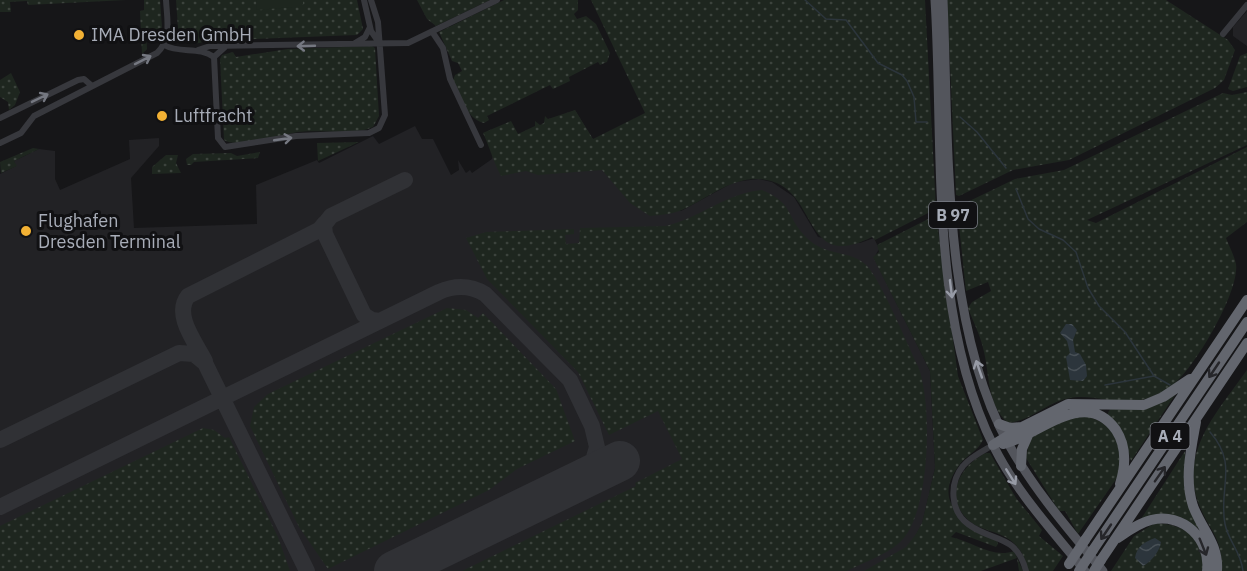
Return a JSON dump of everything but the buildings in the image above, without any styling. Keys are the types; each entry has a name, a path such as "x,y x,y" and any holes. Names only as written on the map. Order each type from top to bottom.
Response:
{"highway":[{"path":"1067,568 1247,300"},
{"name":"A 4","path":"1079,571 1247,322"},
{"name":"A 4","path":"1094,571 1102,566 1115,539 1247,343"},
{"path":"999,424 1025,430 1059,407 1077,402 1129,407 1150,403 1195,376"},
{"path":"993,446 1065,414 1083,412 1104,418 1119,435 1125,454 1121,481 1114,498"},
{"path":"1197,417 1189,462 1190,489 1196,512 1215,546 1217,571"},
{"path":"1022,466 1025,430"},
{"path":"1115,539 1148,521 1159,519 1178,521 1193,530 1203,544 1207,571"}],"main road":[{"name":"B 97","path":"935,0 944,221 951,296 968,382 993,446 1019,489 1086,571"},
{"name":"B 97","path":"943,0 955,249 962,302 975,356 1006,440 1062,522 1102,566"}],"street":[{"path":"0,143 21,133 34,116 154,55 164,45 167,34 166,0"},
{"path":"364,0 370,27 380,44"},
{"path":"214,57 218,138 225,147 296,136 369,133 379,128 385,115 378,22 371,0"},
{"path":"164,45 179,51 198,50 210,46 414,42 497,0"},
{"path":"1223,34 1247,5"},
{"path":"352,44 365,37 370,27"},
{"path":"433,33 442,48 450,79 481,145"},
{"path":"214,57 225,47"},
{"path":"198,50 214,57"},
{"path":"0,118 78,80 84,79 93,86"},
{"path":"993,446 962,466 955,479 954,502 966,523 1000,537 1017,550 1026,571"}],"shaded area":[{"path":"0,0 126,0 28,5 27,1 10,2 11,12 0,12"},
{"path":"144,0 160,0 162,27 158,42 153,41 153,32 146,32 147,49 142,54 140,11 144,10"},
{"path":"176,0 357,0 363,29 357,35 207,41 195,44 179,42"},
{"path":"256,0 303,0 303,4 257,10"},
{"path":"417,0 490,0 436,26 427,19"},
{"path":"504,0 578,0 578,10 574,14 577,19 586,16 596,24 610,53 607,62 600,65 598,62 569,77 570,81 553,89 550,85 487,116 489,120 484,123 468,112 461,99 453,80 455,75 462,71 458,63 452,61 439,32"},
{"path":"591,0 925,0 936,209 875,240 872,237 850,245 834,245 822,238 786,189 771,181 759,179 736,183 682,210 650,216 630,203 602,170 538,175 526,171 501,176 483,133 485,132 511,121 518,134 535,126 535,121 540,125 544,123 545,116 548,119 575,110 593,139 645,113"},
{"path":"947,0 1166,0 1228,40 1235,50 1224,80 1215,88 1069,160 1013,170 959,196 956,195"},
{"path":"1247,11 1247,46 1233,36 1233,27"},
{"path":"372,46 375,48 379,116 373,127 346,132 306,131 238,143 224,140 220,59 222,55 233,52 236,57 288,49"},
{"path":"1247,53 1247,87 1233,91 1228,89 1240,56"},
{"path":"11,73 20,92 15,105 9,110 8,102 0,97 0,80"},
{"path":"1247,92 1247,145 1087,220 1096,223 1247,147 1247,222 1226,238 1236,264 1235,277 1223,312 1189,367 1168,389 1145,399 1129,402 1074,397 1057,402 1016,422 1008,423 992,398 982,343 968,308 972,302 991,291 988,282 966,291 957,207 1015,179 1064,170 1223,93 1232,95"},
{"path":"575,110 605,159 681,211 734,182 759,179 772,182 794,197 818,237 860,243 874,238 879,249 874,258 930,371 935,468 922,524 909,547 871,571 0,571 0,174 16,166 14,161 39,149 55,151 55,179 60,190 130,159 129,140 159,138 159,146 131,178 134,228 257,224 256,185 317,160 319,163 373,136 379,144 415,126 422,139 433,139 451,175 459,170 458,160 466,173 470,170 472,173 492,159 494,150"},
{"path":"359,142 318,161 317,143"},
{"path":"33,148 39,149 14,161 17,166 1,173 0,162"},
{"path":"260,152 258,158 194,162 191,165 187,165 186,159 193,154 231,153 237,156"},
{"path":"166,155 178,155 176,163 181,173 152,174 152,167"},
{"path":"762,190 784,205 798,228 811,242 827,250 851,256 865,264 878,282 918,366 926,405 924,481 912,525 903,539 884,553 847,571 462,571 636,486 635,483 682,459 658,411 609,435 578,372 487,279 466,238 486,232 574,229 574,234 565,235 566,244 579,243 580,228 666,226 737,196"},
{"path":"936,215 958,376 983,440 960,464 951,478 948,490 950,501 964,518 997,539 998,544 996,547 956,532 951,537 998,553 1014,551 1023,571 1019,571 1017,558 981,571 864,571 906,547 916,534 922,523 935,468 930,371 873,257 879,252 877,245"},
{"path":"447,308 466,310 478,318 483,313 556,389 575,441 517,469 489,490 328,569 299,527 250,426 254,407 268,394"},
{"path":"1247,370 1247,571 1221,571 1220,551 1216,537 1200,507 1194,487 1194,469 1197,451 1213,417"},
{"path":"1175,395 1131,461 1121,430 1107,415 1110,409"},
{"path":"1085,415 1108,425 1121,446 1119,475 1078,534 1065,511 1059,511 1026,458 1030,438 1064,419"},
{"path":"203,428 214,430 225,438 229,437 278,537 290,571 0,571 0,526"},
{"path":"1185,451 1185,490 1199,529 1179,517 1141,519"},
{"path":"986,453 990,453 1016,498 1042,530 1039,536 1063,556 1053,571 1028,571 1022,554 1014,543 1001,535 976,526 963,514 958,505 957,485 968,466"},
{"path":"1155,523 1176,526 1191,535 1200,550 1203,571 1111,571 1134,536"}],"water":[{"path":"1066,324 1072,324 1077,330 1073,340 1075,352 1080,354 1086,365 1087,376 1083,381 1070,380 1066,357 1070,353 1067,341 1060,333"},
{"path":"1155,538 1161,542 1159,549 1143,566 1135,558 1137,550 1144,543"}],"waterway":[{"path":"805,0 826,19 846,20 878,63 902,75 914,97 916,122 927,122"},
{"path":"960,117 977,132 1006,168"},
{"path":"1016,189 1028,219 1039,229 1063,240 1076,252 1088,288 1099,306 1125,332 1154,376 1170,385"},
{"path":"1105,385 1154,376"},
{"path":"1210,432 1224,455 1226,466 1225,524 1240,558 1243,571"}],"taxiway":[{"path":"380,321 372,320 364,315 325,234 324,225 331,216 405,180"},
{"path":"205,361 184,320 184,304 188,296 319,230 325,223"},
{"path":"0,507 439,292 457,287 474,289 485,294 570,380 592,426 597,447 592,464 582,477 568,486"},
{"path":"0,440 179,353 194,354 205,363 307,571"}],"runway":[{"path":"394,571 620,461"}],"place":[{"name":"IMA Dresden GmbH","path":"79,35"},
{"name":"Luftfracht","path":"162,116"},
{"name":"Flughafen Dresden Terminal","path":"26,231"}]}
